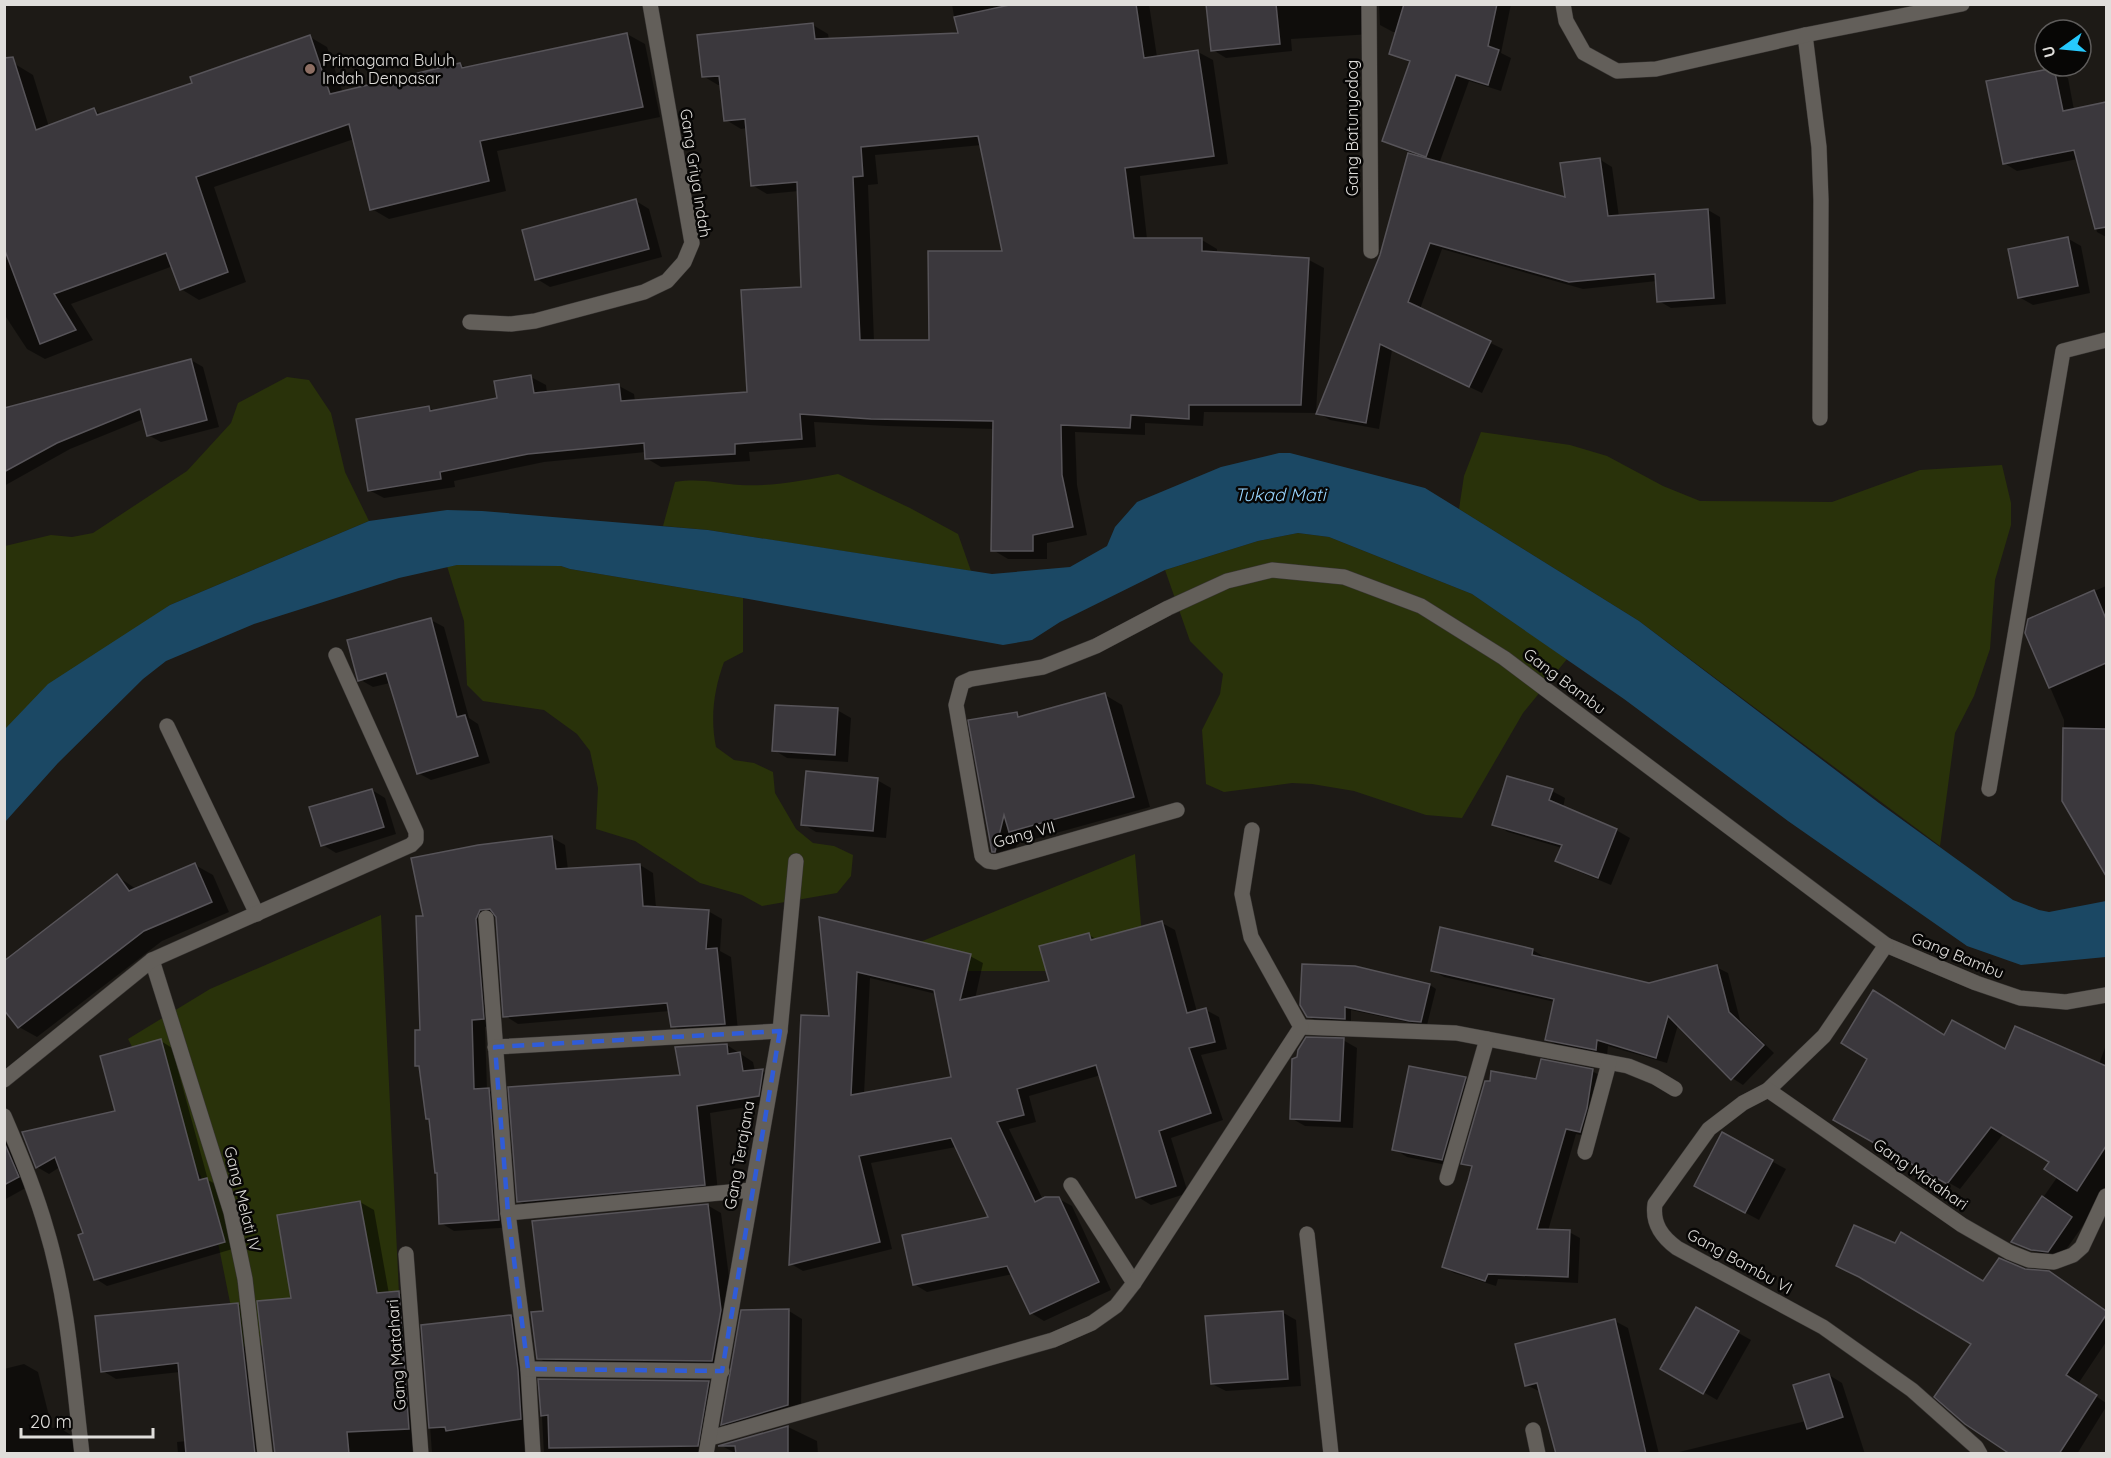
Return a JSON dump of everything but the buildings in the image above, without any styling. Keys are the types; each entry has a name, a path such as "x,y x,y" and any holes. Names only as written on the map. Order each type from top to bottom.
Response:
{"street":[{"name":"Gang Griya Indah","path":"470,322 511,324 535,321 644,292 667,281 684,262 692,243 650,4"},
{"name":"Gang Batunyodog","path":"1370,4 1371,251"},
{"path":"1563,4 1566,21 1584,53 1617,71 1656,69 1805,35 1962,4"},
{"path":"1805,35 1819,147 1821,200 1820,418"},
{"path":"1989,789 2063,351 2106,340"},
{"name":"Gang Bambu","path":"962,683 1043,667 1096,646 1227,580 1272,570 1344,576 1421,606 1504,657 1886,945 1976,983 2020,998 2066,1002 2106,995"},
{"path":"4,1080 152,960 411,845 416,840 416,832 336,656"},
{"name":"Gang VII","path":"962,683 956,705 982,855 988,861 995,862 1177,810"},
{"path":"167,726 257,914"},
{"path":"1252,830 1242,894 1251,937 1301,1027"},
{"name":"Gang Terajana","path":"706,1454 780,1031 796,861"},
{"path":"486,918 508,1214 528,1369 533,1454"},
{"name":"Gang Bambu VI","path":"1886,945 1824,1036 1768,1090 1743,1103 1710,1129 1655,1204 1654,1214 1658,1228 1665,1239 1677,1248 1823,1327 1912,1390 1976,1447 1980,1454"},
{"name":"Gang Melati IV","path":"152,960 231,1212 245,1279 265,1454"},
{"path":"1301,1027 1456,1033 1628,1066 1676,1089"},
{"path":"710,1438 1053,1340 1092,1323 1116,1306 1134,1283 1301,1027"},
{"path":"495,1047 780,1031"},
{"path":"1447,1178 1487,1039"},
{"path":"1585,1152 1609,1063"},
{"name":"Gang Matahari","path":"1768,1090 1962,1225 2009,1252 2037,1261 2054,1262 2064,1259 2082,1247 2106,1196"},
{"path":"4,1116 29,1173 47,1230 63,1305 82,1454"},
{"path":"1071,1185 1134,1283"},
{"path":"508,1214 751,1190"},
{"path":"1307,1234 1331,1454"},
{"name":"Gang Matahari","path":"406,1254 421,1454"},
{"path":"528,1369 722,1371"},
{"path":"1533,1430 1538,1454"}],"highlighted area":[{"path":"780,1031 722,1371 528,1369 508,1213 495,1047"}],"green space":[{"path":"287,377 309,380 331,413 345,472 369,521 170,605 5,729 5,546 51,535 72,537 93,533 187,471 231,423 238,403"},
{"path":"1481,432 1570,445 1607,456 1663,486 1700,501 1832,502 1920,470 2002,465 2011,503 2011,525 1995,580 1990,649 1974,696 1955,733 1940,846 1639,621 1459,509 1464,476"},
{"path":"838,474 958,534 971,571 708,530 663,526 675,482 700,481 765,485"},
{"path":"1298,533 1329,537 1472,594 1567,659 1523,713 1462,818 1426,815 1354,791 1312,784 1292,783 1224,792 1206,784 1202,730 1220,694 1223,674 1190,641 1165,570 1258,541"},
{"path":"447,566 561,566 743,598 743,652 724,662 715,693 713,725 716,747 734,760 754,763 773,772 775,793 796,829 813,843 834,846 853,855 851,876 837,893 762,906 742,895 700,883 635,841 596,829 598,788 590,751 577,734 544,710 483,701 467,685 464,621"},
{"path":"1135,854 1145,971 903,971 903,949"},
{"path":"381,915 401,1336 239,1347 207,1188 128,1039 210,989"}],"water":[{"name":"Tukad Mati","path":"1279,453 1290,453 1425,488 1639,621 1879,803 2013,900 2049,912 2106,901 2106,957 2021,965 1967,946 1788,821 1624,699 1472,594 1329,537 1298,533 1258,541 1165,570 1060,622 1032,640 1003,645 561,566 457,565 399,578 254,624 166,661 143,679 58,763 5,822 5,729 48,684 170,605 369,521 447,510 708,530 992,574 1070,567 1107,546 1115,527 1137,502 1221,467"}],"place":[{"name":"Primagama Buluh Indah Denpasar","path":"310,69"}]}
